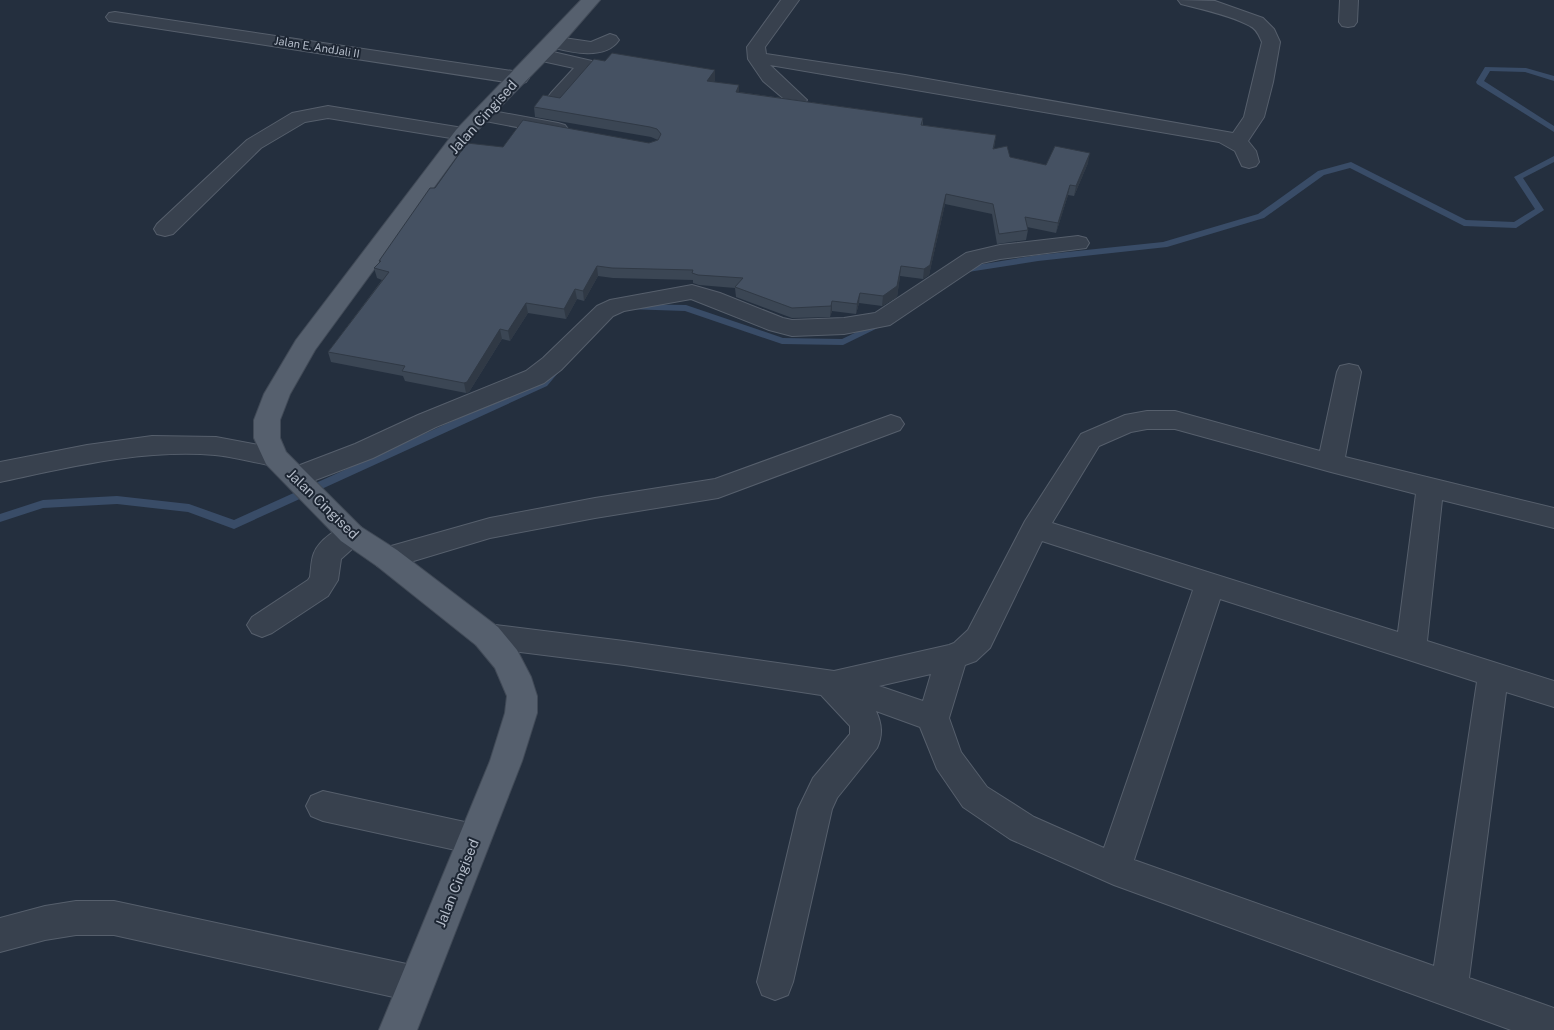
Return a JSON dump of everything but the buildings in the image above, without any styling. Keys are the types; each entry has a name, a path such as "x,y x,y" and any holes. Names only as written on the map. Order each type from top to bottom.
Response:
{"main road":[{"name":"Jalan Cingised","path":"398,1030 506,761 521,713 522,696 516,677 506,659 487,636 386,558 351,534 275,457 267,438 267,420 277,394 300,354 463,134 519,78 591,0"}],"street":[{"path":"790,0 756,47 757,59 774,81 797,100"},
{"path":"1187,0 1209,5 1257,22 1265,29 1271,42 1254,116 1238,141"},
{"path":"1348,22 1349,0"},
{"name":"Jalan E. AndJali II","path":"115,17 519,78"},
{"path":"547,48 600,47 610,40"},
{"path":"547,48 585,65 585,68 558,97"},
{"path":"757,59 779,60 896,79 1086,114 1222,136 1238,141 1247,152 1249,162"},
{"path":"165,229 254,144 299,117 328,112 463,134"},
{"path":"482,115 577,132"},
{"path":"303,485 364,451 418,425 535,377 552,364 605,311 618,305 692,292 712,298 777,325 792,328 844,326 882,320 974,258 1000,252 1078,243"},
{"path":"1331,463 1349,372"},
{"path":"831,683 952,657 965,652 979,639 1035,528 1090,440 1125,424 1147,420 1175,420 1331,463 1554,518"},
{"path":"386,558 490,528 595,508 718,488 891,424"},
{"path":"0,472 86,454 152,445 216,446 275,457"},
{"path":"1411,649 1430,487"},
{"path":"1035,528 1554,694"},
{"path":"262,625 318,588 324,580 327,555 351,534"},
{"path":"1114,869 1210,584"},
{"path":"487,636 624,653 831,683 933,718"},
{"path":"952,657 933,718 948,759 975,797 1022,828 1114,869 1554,1027"},
{"path":"1449,989 1493,675"},
{"path":"775,982 815,809 825,788 866,738 867,733 865,720 831,683"},
{"path":"323,806 474,839"},
{"path":"0,935 45,923 76,918 114,918 416,984"}],"waterway":[{"path":"1554,79 1526,70 1488,69 1480,82 1554,130"},
{"path":"959,274 965,270 1038,258 1164,245 1261,216 1321,173 1351,165 1464,223 1516,225 1540,210 1518,177 1554,159"},
{"path":"629,307 686,308 782,341 843,342 885,322"},
{"path":"0,518 43,504 117,500 189,508 234,525 543,384 553,373"}]}
